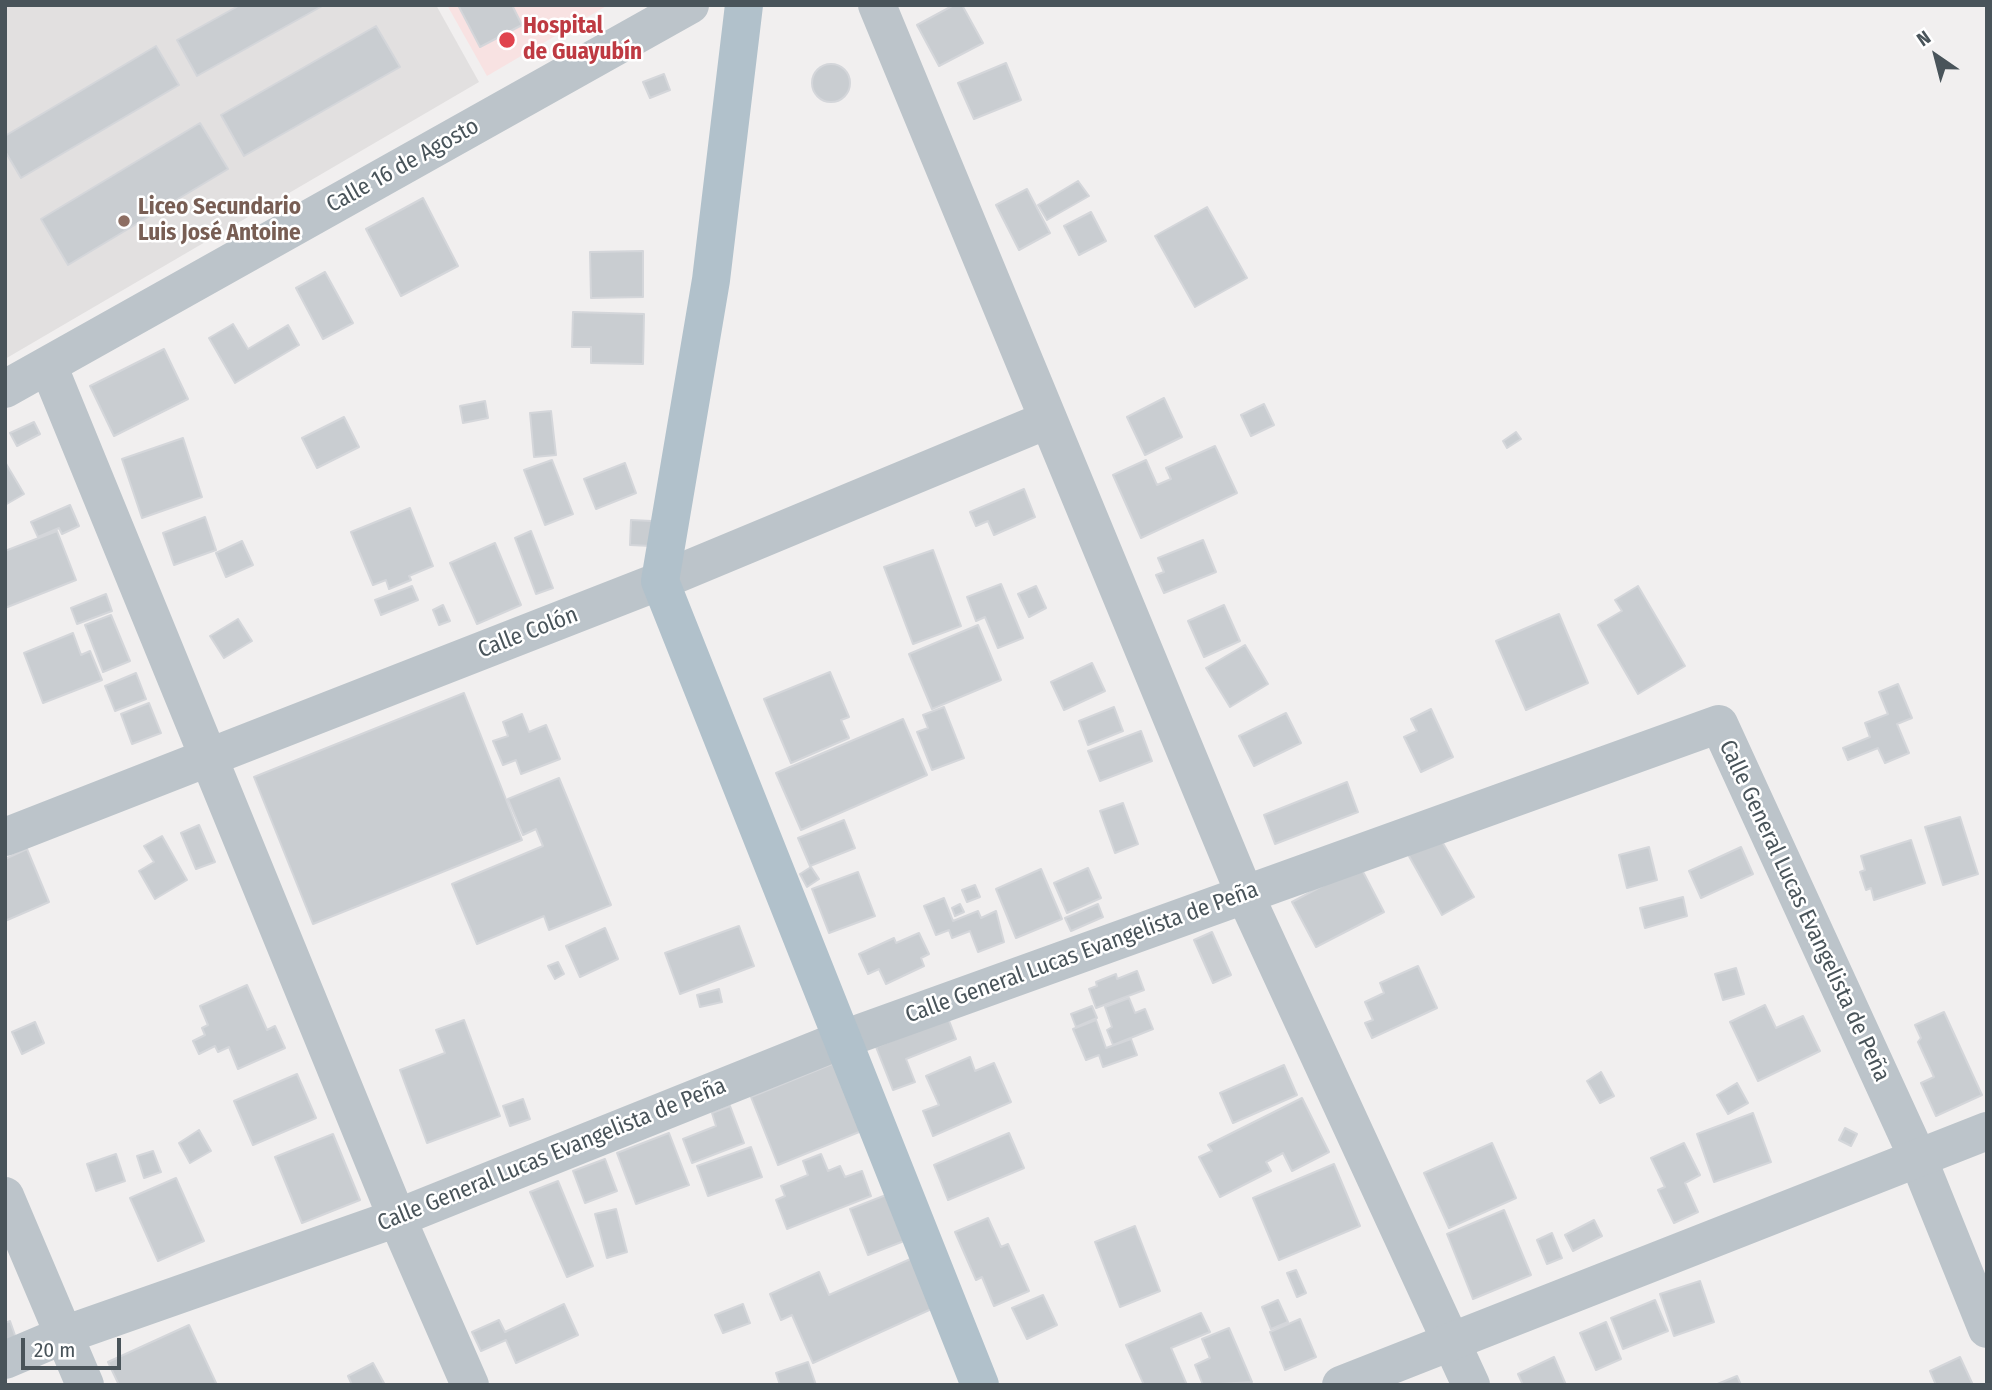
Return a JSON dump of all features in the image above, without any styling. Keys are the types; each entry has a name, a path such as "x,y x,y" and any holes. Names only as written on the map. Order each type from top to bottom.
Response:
{"main road":[{"path":"744,5 711,280 660,581 980,1385"}],"street":[{"name":"Calle 16 de Agosto","path":"5,389 690,5"},
{"path":"877,5 1245,895 1471,1385"},
{"path":"48,365 397,1219 470,1385"},
{"name":"Calle Colón","path":"5,837 660,581 1047,419"},
{"name":"Calle General Lucas Evangelista de Peña","path":"5,1360 64,1335 397,1219 841,1040 1719,724 1917,1156"},
{"path":"1342,1385 1987,1130"},
{"path":"1917,1156 1987,1329"},
{"path":"5,1196 85,1385"}],"shaded area":[{"name":"Liceo Secundario Luis José Antoine","path":"5,5 436,5 479,82 5,359"},
{"name":"Hospital de Guayubín","path":"447,5 608,5 487,76"}],"building":[{"path":"240,5 324,5 197,76 177,40"},
{"path":"458,5 512,5 522,25 480,47"},
{"path":"954,5 962,5 983,43 939,66 917,25"},
{"path":"376,26 400,67 244,156 221,115"},
{"path":"156,46 179,85 21,178 5,151 5,136"},
{"path":"1006,63 1021,100 974,119 958,83"},
{"path":"831,64 845,69 850,83 845,97 831,102 817,97 812,83 817,69"},
{"path":"664,74 670,90 650,98 643,82"},
{"path":"200,123 228,169 68,265 41,219"},
{"path":"1078,181 1089,196 1047,220 1038,205"},
{"path":"1027,189 1050,233 1019,250 996,205"},
{"path":"423,198 458,266 401,296 366,229"},
{"path":"1207,207 1247,278 1195,307 1155,236"},
{"path":"1091,212 1106,241 1079,255 1064,226"},
{"path":"643,251 643,297 591,298 590,252"},
{"path":"325,272 353,323 323,339 296,288"},
{"path":"573,312 644,314 643,364 591,363 591,347 572,347"},
{"path":"233,324 248,349 288,325 299,345 235,383 209,338"},
{"path":"164,349 188,399 114,436 90,386"},
{"path":"1164,398 1182,437 1145,455 1127,417"},
{"path":"485,401 488,418 463,423 460,406"},
{"path":"1264,404 1274,425 1251,436 1241,415"},
{"path":"551,411 556,455 534,457 530,413"},
{"path":"344,417 359,447 317,468 302,438"},
{"path":"34,422 40,434 17,446 10,433"},
{"path":"1516,432 1521,439 1507,448 1503,441"},
{"path":"183,438 202,497 142,518 122,459"},
{"path":"1215,446 1237,493 1141,538 1113,475 1146,460 1157,485 1171,479 1166,468"},
{"path":"552,460 573,514 545,525 524,470"},
{"path":"5,462 24,494 5,505"},
{"path":"625,463 636,493 596,509 584,479"},
{"path":"1024,489 1035,517 994,535 988,521 976,526 970,512"},
{"path":"70,505 79,526 62,534 59,528 38,537 31,522"},
{"path":"410,508 433,566 409,576 411,580 389,589 386,580 373,585 351,532"},
{"path":"205,517 216,550 174,565 163,533"},
{"path":"631,520 652,521 651,546 630,545"},
{"path":"57,531 76,580 5,608 5,551"},
{"path":"531,531 553,588 536,594 515,538"},
{"path":"1203,540 1216,572 1164,593 1156,575 1164,572 1158,558"},
{"path":"242,541 253,565 226,577 216,553"},
{"path":"495,543 521,605 477,624 450,563"},
{"path":"933,550 961,626 913,644 884,567"},
{"path":"1001,584 1023,638 998,648 985,617 976,621 967,597"},
{"path":"412,586 418,600 381,615 375,600"},
{"path":"1036,586 1046,608 1029,617 1018,594"},
{"path":"1638,586 1685,666 1638,694 1598,625 1622,611 1615,600"},
{"path":"106,594 112,611 77,624 71,608"},
{"path":"443,605 450,621 439,625 433,610"},
{"path":"1224,605 1240,641 1204,657 1188,621"},
{"path":"1559,614 1588,683 1526,710 1496,641"},
{"path":"111,615 130,661 103,672 85,625"},
{"path":"238,619 252,641 224,658 210,636"},
{"path":"978,625 1001,680 932,709 909,654"},
{"path":"73,633 81,655 90,651 102,680 43,703 24,653"},
{"path":"1245,645 1268,684 1230,707 1206,668"},
{"path":"1092,663 1105,691 1064,710 1051,682"},
{"path":"830,672 849,717 841,720 849,738 791,763 764,699"},
{"path":"136,673 146,699 115,711 105,686"},
{"path":"1898,684 1912,718 1897,724 1909,753 1885,763 1878,748 1848,760 1843,748 1870,737 1865,723 1888,714 1879,692"},
{"path":"464,693 522,840 313,924 254,777"},
{"path":"149,703 161,733 132,744 121,714"},
{"path":"944,707 964,758 932,770 917,732 928,728 923,715"},
{"path":"1114,707 1123,731 1088,745 1079,721"},
{"path":"1431,709 1453,757 1421,772 1404,737 1417,731 1411,719"},
{"path":"1286,713 1301,743 1254,766 1239,736"},
{"path":"522,714 529,732 546,725 560,759 521,774 516,760 503,765 493,741 508,736 503,722"},
{"path":"903,719 927,775 801,830 776,773"},
{"path":"1141,731 1152,761 1100,781 1088,751"},
{"path":"559,778 611,905 549,930 544,916 477,944 452,884 543,846 536,829 523,835 508,799"},
{"path":"1347,782 1358,812 1275,844 1264,815"},
{"path":"1123,803 1138,844 1115,853 1100,811"},
{"path":"1960,817 1978,874 1943,885 1925,827"},
{"path":"844,820 855,848 810,866 798,838"},
{"path":"199,825 215,862 196,869 181,833"},
{"path":"1436,831 1474,897 1442,915 1405,849"},
{"path":"162,836 187,880 155,899 139,871 154,862 144,846"},
{"path":"1911,840 1925,883 1874,900 1871,888 1866,890 1860,872 1865,870 1861,856"},
{"path":"1649,847 1657,880 1627,888 1619,855"},
{"path":"1741,847 1753,874 1701,898 1689,871"},
{"path":"27,849 49,902 5,921 5,859"},
{"path":"1360,866 1384,912 1316,947 1292,902"},
{"path":"811,867 819,879 807,887 800,874"},
{"path":"1088,868 1101,898 1067,913 1054,883"},
{"path":"1041,869 1062,919 1016,938 996,889"},
{"path":"858,872 875,916 829,933 812,889"},
{"path":"975,885 980,897 967,902 962,890"},
{"path":"1683,897 1687,916 1645,928 1640,908"},
{"path":"944,898 953,921 978,911 981,918 996,911 1004,942 978,952 970,931 952,938 949,930 936,935 924,906"},
{"path":"960,904 964,912 955,916 952,908"},
{"path":"1098,904 1103,917 1071,931 1065,918"},
{"path":"739,926 754,966 680,994 665,953"},
{"path":"605,928 618,959 580,977 566,946"},
{"path":"1212,932 1231,975 1213,983 1194,940"},
{"path":"919,933 929,954 921,958 924,966 886,984 879,969 868,974 859,954 894,938 896,943"},
{"path":"558,962 564,974 555,979 548,966"},
{"path":"1418,966 1437,1008 1372,1038 1365,1023 1373,1020 1365,1002 1384,993 1380,983"},
{"path":"1736,968 1744,994 1723,1000 1715,974"},
{"path":"1137,971 1144,990 1096,1008 1089,989 1097,986 1096,982 1116,974 1117,979"},
{"path":"247,985 267,1030 275,1026 285,1048 238,1069 229,1047 218,1052 215,1046 199,1054 193,1041 205,1035 202,1028 208,1025 200,1006"},
{"path":"719,989 722,1002 700,1007 697,995"},
{"path":"1129,998 1135,1013 1145,1009 1153,1029 1113,1045 1107,1030 1112,1027 1105,1007"},
{"path":"1765,1005 1776,1028 1803,1016 1820,1051 1758,1081 1730,1022"},
{"path":"1092,1006 1097,1018 1076,1027 1071,1014"},
{"path":"1944,1012 1982,1095 1936,1116 1921,1083 1934,1077 1918,1042 1921,1038 1915,1025"},
{"path":"948,1018 956,1039 906,1059 915,1082 893,1090 876,1047"},
{"path":"464,1020 500,1116 427,1143 400,1070 445,1053 436,1030"},
{"path":"1096,1020 1106,1048 1131,1039 1137,1055 1103,1067 1099,1055 1086,1060 1073,1029"},
{"path":"35,1022 44,1043 22,1054 12,1032"},
{"path":"970,1057 975,1071 994,1063 1011,1102 933,1136 923,1111 939,1105 926,1076"},
{"path":"837,1062 864,1130 778,1165 751,1097"},
{"path":"1284,1065 1297,1095 1233,1123 1220,1093"},
{"path":"1601,1072 1614,1096 1600,1103 1587,1081"},
{"path":"297,1074 316,1118 253,1145 234,1101"},
{"path":"1737,1083 1748,1103 1728,1114 1717,1095"},
{"path":"1302,1098 1329,1152 1292,1171 1283,1153 1266,1162 1271,1171 1220,1197 1199,1157 1212,1151 1208,1145"},
{"path":"523,1099 530,1119 510,1126 503,1106"},
{"path":"730,1106 744,1143 692,1163 683,1139 716,1126 712,1113"},
{"path":"1753,1113 1771,1162 1714,1182 1697,1134"},
{"path":"1845,1128 1857,1134 1851,1146 1839,1140"},
{"path":"199,1130 211,1151 190,1163 179,1143"},
{"path":"669,1133 689,1185 636,1204 617,1153"},
{"path":"1009,1133 1024,1168 948,1200 934,1165"},
{"path":"333,1134 360,1200 302,1223 275,1157"},
{"path":"1492,1143 1516,1198 1449,1228 1424,1173"},
{"path":"1684,1143 1700,1175 1685,1183 1698,1212 1674,1223 1658,1190 1665,1187 1651,1158"},
{"path":"751,1147 762,1177 708,1196 697,1166"},
{"path":"153,1151 161,1172 144,1178 137,1156"},
{"path":"116,1154 125,1181 96,1191 87,1164"},
{"path":"821,1154 828,1171 840,1166 845,1177 862,1171 871,1196 787,1229 776,1200 785,1196 781,1186 808,1175 803,1161"},
{"path":"605,1159 617,1191 585,1203 573,1171"},
{"path":"1334,1164 1360,1226 1279,1260 1253,1198"},
{"path":"176,1178 204,1241 158,1261 130,1198"},
{"path":"558,1181 593,1266 567,1277 530,1192"},
{"path":"886,1195 904,1241 868,1255 850,1209"},
{"path":"616,1209 627,1252 607,1258 595,1214"},
{"path":"1504,1210 1531,1275 1473,1299 1447,1234"},
{"path":"988,1218 1001,1247 1008,1244 1029,1291 994,1306 982,1277 976,1280 955,1232"},
{"path":"1594,1220 1602,1236 1573,1251 1565,1235"},
{"path":"1135,1226 1160,1291 1120,1307 1095,1242"},
{"path":"1552,1233 1562,1258 1547,1264 1537,1240"},
{"path":"915,1257 938,1306 813,1363 792,1315 781,1320 770,1294 819,1272 829,1295"},
{"path":"1296,1270 1306,1293 1297,1297 1287,1273"},
{"path":"1700,1281 1714,1322 1674,1336 1660,1294"},
{"path":"1043,1295 1057,1325 1027,1339 1012,1308"},
{"path":"1278,1300 1288,1322 1271,1329 1262,1307"},
{"path":"1655,1300 1668,1331 1623,1349 1611,1318"},
{"path":"564,1304 578,1335 516,1363 506,1340 481,1351 472,1332 499,1320 505,1332"},
{"path":"743,1304 750,1323 723,1333 715,1315"},
{"path":"1201,1313 1210,1332 1171,1348 1187,1385 1144,1385 1126,1345"},
{"path":"1300,1319 1316,1357 1285,1370 1270,1332"},
{"path":"10,1321 17,1341 5,1345 5,1323"},
{"path":"1606,1322 1621,1359 1596,1370 1580,1333"},
{"path":"189,1325 217,1385 119,1385 108,1362"},
{"path":"1229,1328 1252,1382 1203,1385 1195,1365 1210,1358 1202,1339"},
{"path":"1554,1357 1566,1385 1523,1385 1518,1374"},
{"path":"1960,1357 1973,1385 1936,1385 1930,1371"},
{"path":"808,1362 816,1385 780,1385 776,1373"},
{"path":"373,1363 385,1385 352,1385 348,1376"},
{"path":"1737,1376 1741,1385 1715,1385"}],"place":[{"name":"Hospital de Guayubín","path":"507,40"},
{"name":"Liceo Secundario Luis José Antoine","path":"124,221"}]}
